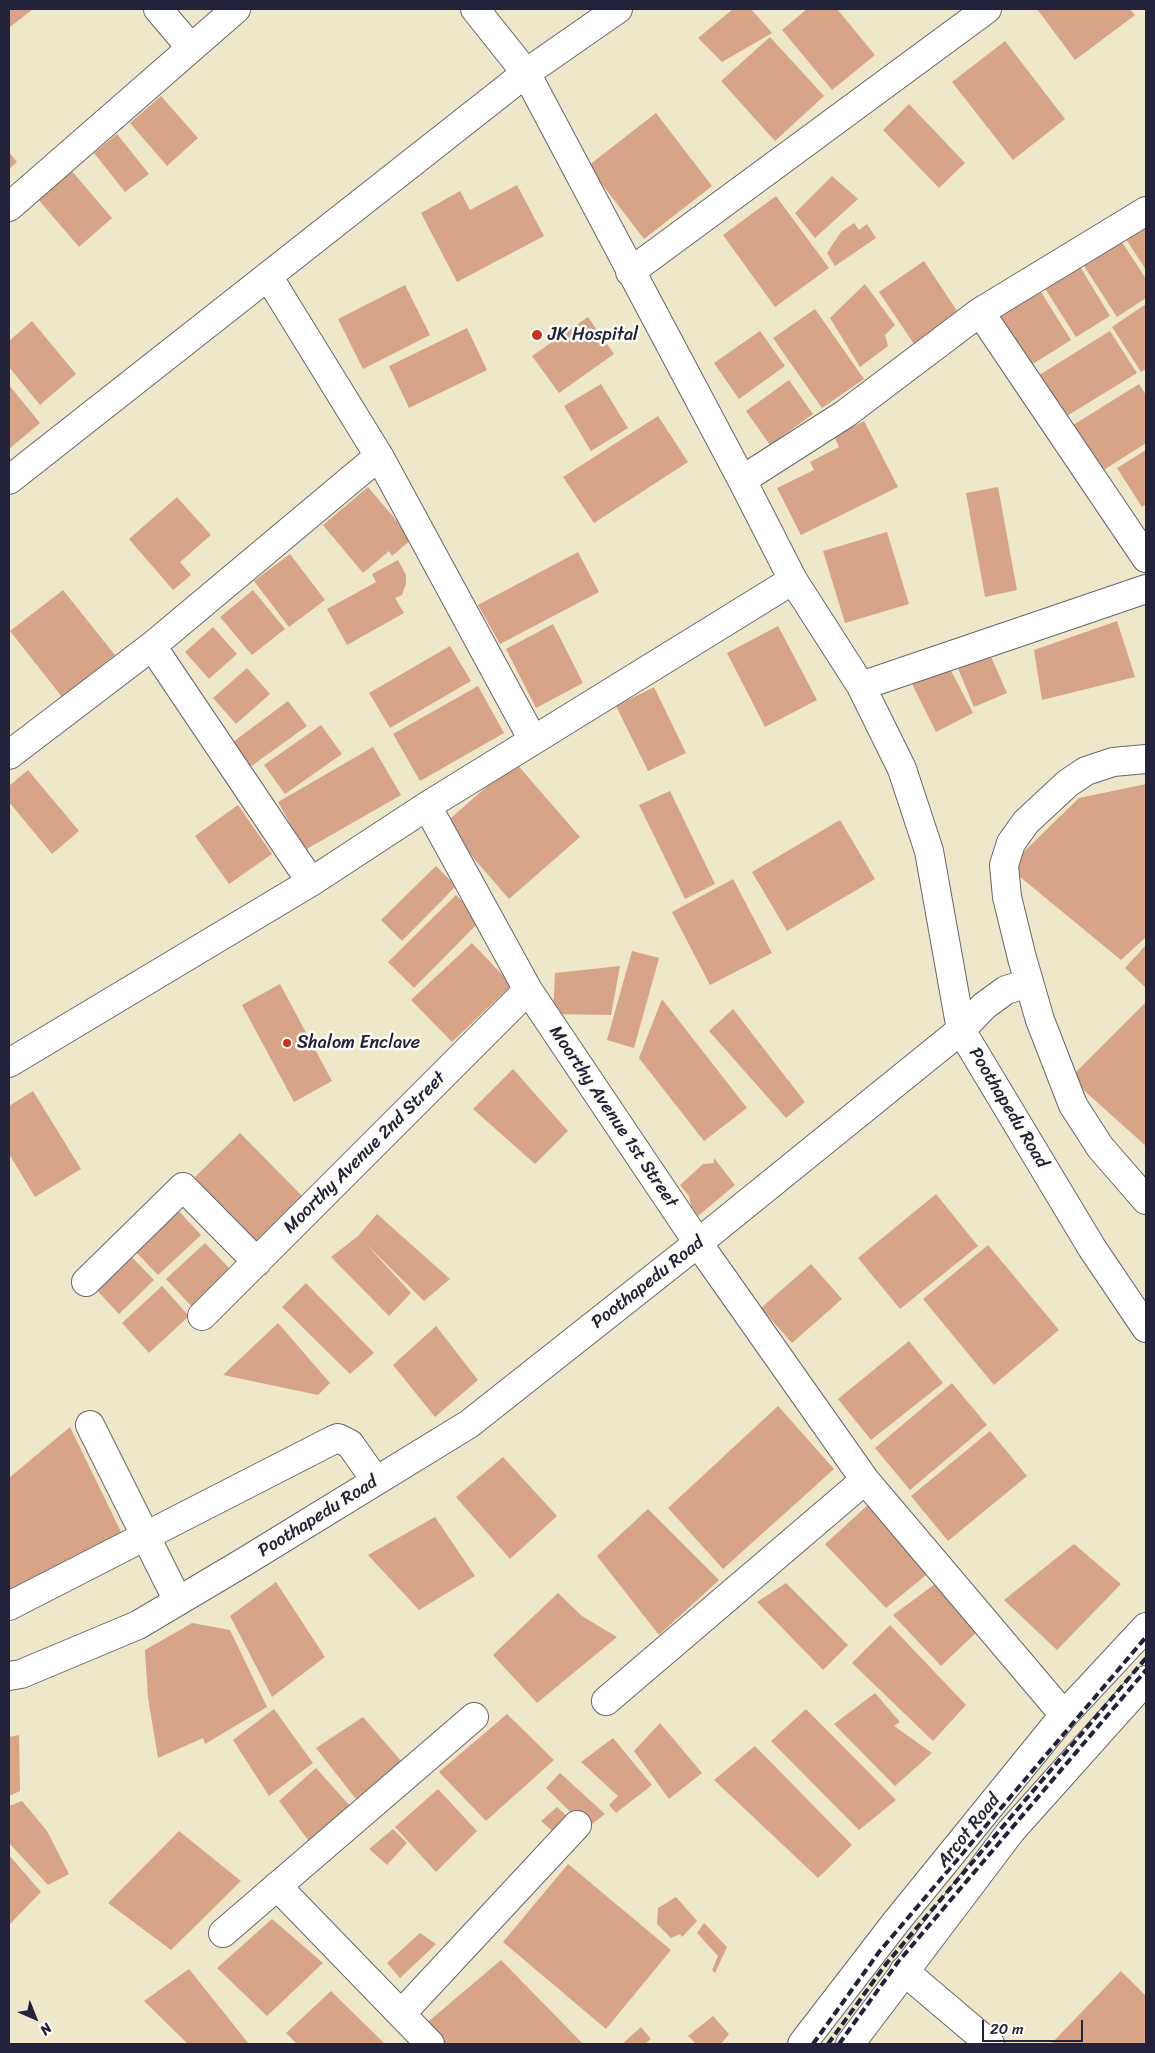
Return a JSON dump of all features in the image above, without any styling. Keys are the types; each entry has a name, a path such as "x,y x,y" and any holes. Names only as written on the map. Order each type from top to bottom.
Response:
{"street":[{"path":"158,9 191,48"},
{"path":"9,207 236,9"},
{"path":"476,9 526,73 793,580 861,686 902,769 928,851 961,1030"},
{"path":"9,480 526,73 618,9"},
{"path":"630,272 987,9"},
{"path":"742,480 845,414 980,312 1146,211"},
{"path":"268,276 379,456 533,740"},
{"path":"980,312 1146,558"},
{"path":"9,755 152,646 379,456"},
{"path":"9,1063 311,882 427,806 793,580"},
{"path":"861,686 1146,589"},
{"path":"152,646 311,882"},
{"path":"1146,759 1113,762 1086,771 1068,783 1026,822 1011,843 1004,865 1008,897 1029,983 1040,1020 1073,1105 1100,1146 1146,1200"},
{"name":"Moorthy Avenue 1st Street","path":"427,806 528,990 698,1243 864,1480 1064,1715"},
{"path":"961,1030 984,1006 1006,990 1029,983"},
{"name":"Moorthy Avenue 2nd Street","path":"202,1316 528,990"},
{"name":"Poothapedu Road","path":"9,1676 21,1674 138,1625 469,1424 698,1243 961,1030 1092,1248 1146,1328"},
{"path":"86,1282 183,1187 257,1262"},
{"path":"90,1426 178,1601"},
{"path":"9,1606 338,1438 350,1444 376,1481"},
{"path":"606,1701 864,1480"},
{"name":"Arcot Road","path":"802,2044 896,1922 1064,1715 1146,1627"},
{"name":"Arcot Road","path":"850,2044 1011,1831 1146,1680"},
{"path":"223,1934 474,1717"},
{"path":"401,2014 577,1825"},
{"path":"277,1886 430,2044"},
{"path":"904,1971 990,2044"}],"building":[{"path":"9,9 33,9 10,27"},
{"path":"733,9 751,9 772,33 722,62 698,38"},
{"path":"807,9 837,9 875,55 832,90 782,30"},
{"path":"1037,9 1130,9 1135,15 1075,60"},
{"path":"770,37 824,96 775,141 721,81"},
{"path":"1005,41 1065,119 1013,160 952,82"},
{"path":"161,96 198,138 167,166 130,123"},
{"path":"909,104 965,163 939,188 883,130"},
{"path":"656,113 712,186 644,239 588,166"},
{"path":"117,134 149,174 125,192 94,153"},
{"path":"9,152 17,162 9,169"},
{"path":"70,169 112,218 79,247 37,198"},
{"path":"832,176 858,199 815,238 795,213"},
{"path":"517,185 544,236 457,282 421,213 460,191 470,210"},
{"path":"776,196 829,268 775,307 723,235"},
{"path":"854,223 859,230 867,224 876,238 835,266 827,253 841,232"},
{"path":"1146,226 1146,270 1126,239"},
{"path":"1122,242 1146,279 1146,298 1117,317 1084,266"},
{"path":"924,261 963,320 918,350 879,292"},
{"path":"1079,265 1110,316 1076,337 1044,287"},
{"path":"865,284 895,325 885,335 888,346 860,367 830,318"},
{"path":"1036,284 1071,340 1028,367 993,311"},
{"path":"405,285 430,335 363,369 338,319"},
{"path":"1146,304 1146,369 1141,372 1112,327"},
{"path":"815,309 864,379 822,408 773,338"},
{"path":"588,317 614,354 559,393 532,356"},
{"path":"32,321 76,374 40,405 9,367 9,341"},
{"path":"467,328 487,370 409,408 389,366"},
{"path":"760,331 785,366 739,399 714,363"},
{"path":"1110,331 1137,373 1062,419 1036,377"},
{"path":"789,380 813,414 770,445 746,411"},
{"path":"601,384 628,428 591,451 564,406"},
{"path":"1139,384 1146,395 1146,443 1099,473 1070,427"},
{"path":"9,385 40,423 9,449"},
{"path":"658,416 688,462 594,523 563,477"},
{"path":"864,421 898,487 801,535 777,488 814,470 810,462 839,447 834,436"},
{"path":"1146,450 1146,504 1142,507 1117,468"},
{"path":"368,487 412,539 392,556 389,551 363,573 323,525"},
{"path":"998,487 1017,590 985,597 966,493"},
{"path":"177,497 211,535 180,562 191,575 173,590 129,539"},
{"path":"887,532 909,604 845,623 823,551"},
{"path":"578,552 599,592 500,644 478,605"},
{"path":"290,554 325,600 289,627 254,581"},
{"path":"398,560 406,575 406,584 402,595 395,598 404,613 347,645 327,609 376,582 372,574"},
{"path":"63,590 115,655 62,697 10,631"},
{"path":"253,590 285,629 252,655 220,617"},
{"path":"1117,621 1135,677 1042,700 1034,650"},
{"path":"553,624 583,683 536,708 506,649"},
{"path":"778,626 817,700 765,727 727,653"},
{"path":"213,627 237,654 209,679 185,652"},
{"path":"450,646 471,681 390,728 369,693"},
{"path":"989,652 1007,693 974,707 957,666"},
{"path":"947,663 973,713 936,732 911,682"},
{"path":"247,668 270,694 236,724 213,698"},
{"path":"478,686 504,733 420,781 393,734"},
{"path":"654,687 686,753 648,771 616,706"},
{"path":"288,701 307,726 250,767 233,742"},
{"path":"321,725 342,754 285,794 264,765"},
{"path":"373,747 401,795 305,850 278,802"},
{"path":"515,762 580,837 509,899 444,824"},
{"path":"28,770 79,831 52,854 9,802 9,786"},
{"path":"1146,784 1146,937 1121,960 1008,867 1079,798"},
{"path":"670,791 715,884 685,899 639,805"},
{"path":"238,805 272,854 229,884 195,836"},
{"path":"840,820 875,879 787,931 752,872"},
{"path":"436,866 456,886 402,941 381,920"},
{"path":"733,879 772,953 710,985 672,912"},
{"path":"456,895 481,920 414,988 388,962"},
{"path":"472,943 512,985 452,1042 411,1000"},
{"path":"1146,945 1146,988 1125,968"},
{"path":"632,951 659,958 634,1048 607,1040"},
{"path":"620,966 611,1015 553,1014 555,973"},
{"name":"Shalom Enclave","path":"280,984 332,1081 294,1102 242,1005"},
{"path":"662,999 747,1108 704,1141 639,1058"},
{"path":"1146,1002 1146,1146 1070,1078"},
{"path":"733,1009 805,1102 786,1118 709,1031"},
{"path":"513,1069 568,1131 535,1164 473,1109"},
{"path":"33,1091 81,1169 35,1197 9,1154 9,1106"},
{"path":"240,1133 303,1197 253,1246 190,1182"},
{"path":"714,1158 735,1185 698,1216 691,1206 689,1196 680,1185 703,1164 714,1163"},
{"path":"936,1194 978,1246 900,1309 858,1258"},
{"path":"174,1206 201,1235 158,1275 131,1247"},
{"path":"377,1214 450,1279 424,1301 366,1244 411,1293 389,1316 331,1257 358,1236"},
{"path":"205,1243 233,1272 194,1309 166,1279"},
{"path":"988,1245 1059,1330 994,1385 923,1299"},
{"path":"126,1251 154,1280 119,1314 92,1285"},
{"path":"811,1264 842,1299 792,1343 761,1308"},
{"path":"306,1283 374,1353 350,1374 282,1307"},
{"path":"162,1286 189,1316 149,1353 122,1323"},
{"path":"278,1323 330,1383 318,1395 223,1375"},
{"path":"436,1326 478,1380 435,1417 393,1365"},
{"path":"909,1341 943,1383 871,1440 838,1399"},
{"path":"952,1383 987,1425 910,1490 875,1448"},
{"path":"778,1406 834,1469 723,1569 668,1508"},
{"path":"70,1427 126,1542 9,1603 9,1478"},
{"path":"990,1431 1027,1476 948,1541 911,1496"},
{"path":"503,1457 557,1516 510,1559 456,1497"},
{"path":"868,1505 932,1570 886,1608 825,1544"},
{"path":"648,1509 719,1580 659,1635 597,1556"},
{"path":"435,1517 475,1576 419,1610 368,1555"},
{"path":"1074,1544 1121,1584 1057,1650 1004,1600"},
{"path":"939,1581 982,1627 941,1666 893,1615"},
{"path":"276,1582 325,1657 272,1697 230,1616"},
{"path":"786,1583 848,1645 823,1670 757,1602"},
{"path":"558,1593 582,1616 617,1637 537,1703 493,1655"},
{"path":"192,1623 230,1630 267,1707 205,1744 203,1738 158,1758 148,1698 145,1650"},
{"path":"890,1625 966,1705 933,1741 852,1663"},
{"path":"875,1693 900,1722 894,1726 932,1753 895,1786 834,1724"},
{"path":"274,1709 313,1763 269,1796 233,1740"},
{"path":"806,1709 896,1800 859,1830 771,1741"},
{"path":"507,1714 554,1760 486,1821 439,1772"},
{"path":"363,1717 408,1769 363,1808 316,1748"},
{"path":"660,1723 702,1773 669,1799 634,1751"},
{"path":"19,1735 20,1791 9,1796 9,1737"},
{"path":"613,1738 652,1785 616,1813 609,1805 618,1796 581,1762"},
{"path":"755,1746 852,1845 818,1878 714,1780"},
{"path":"316,1768 359,1816 314,1848 279,1801"},
{"path":"560,1773 605,1814 587,1828 546,1788"},
{"path":"438,1789 477,1831 436,1872 395,1827"},
{"path":"22,1801 47,1831 69,1874 48,1885 9,1843 9,1806"},
{"path":"557,1807 572,1821 558,1836 541,1821"},
{"path":"393,1829 407,1843 387,1865 369,1849"},
{"path":"179,1831 241,1881 171,1950 108,1903"},
{"path":"9,1855 41,1892 9,1925"},
{"path":"568,1864 671,1950 606,2029 503,1942"},
{"path":"676,1897 697,1921 682,1937 680,1934 671,1938 657,1924 658,1908"},
{"path":"272,1919 323,1963 267,2016 217,1968"},
{"path":"704,1923 727,1947 715,1973 712,1970 718,1956 697,1933"},
{"path":"420,1933 436,1944 400,1978 387,1963"},
{"path":"501,1960 583,2044 440,2044 423,2026"},
{"path":"189,1969 249,2044 188,2044 144,2001"},
{"path":"1121,1971 1146,1996 1146,2044 1051,2044"},
{"path":"331,1991 385,2044 297,2044 286,2033"},
{"path":"713,2016 729,2034 721,2044 696,2044 688,2036"},
{"path":"641,2027 651,2039 645,2044 622,2044"}],"railway":[{"path":"813,2044 879,1952 1146,1637"},
{"path":"828,2044 886,1964 1146,1658"},
{"path":"839,2044 898,1962 1146,1670"}],"place":[{"name":"JK Hospital","path":"537,335"},
{"name":"Shalom Enclave","path":"287,1043"}]}
